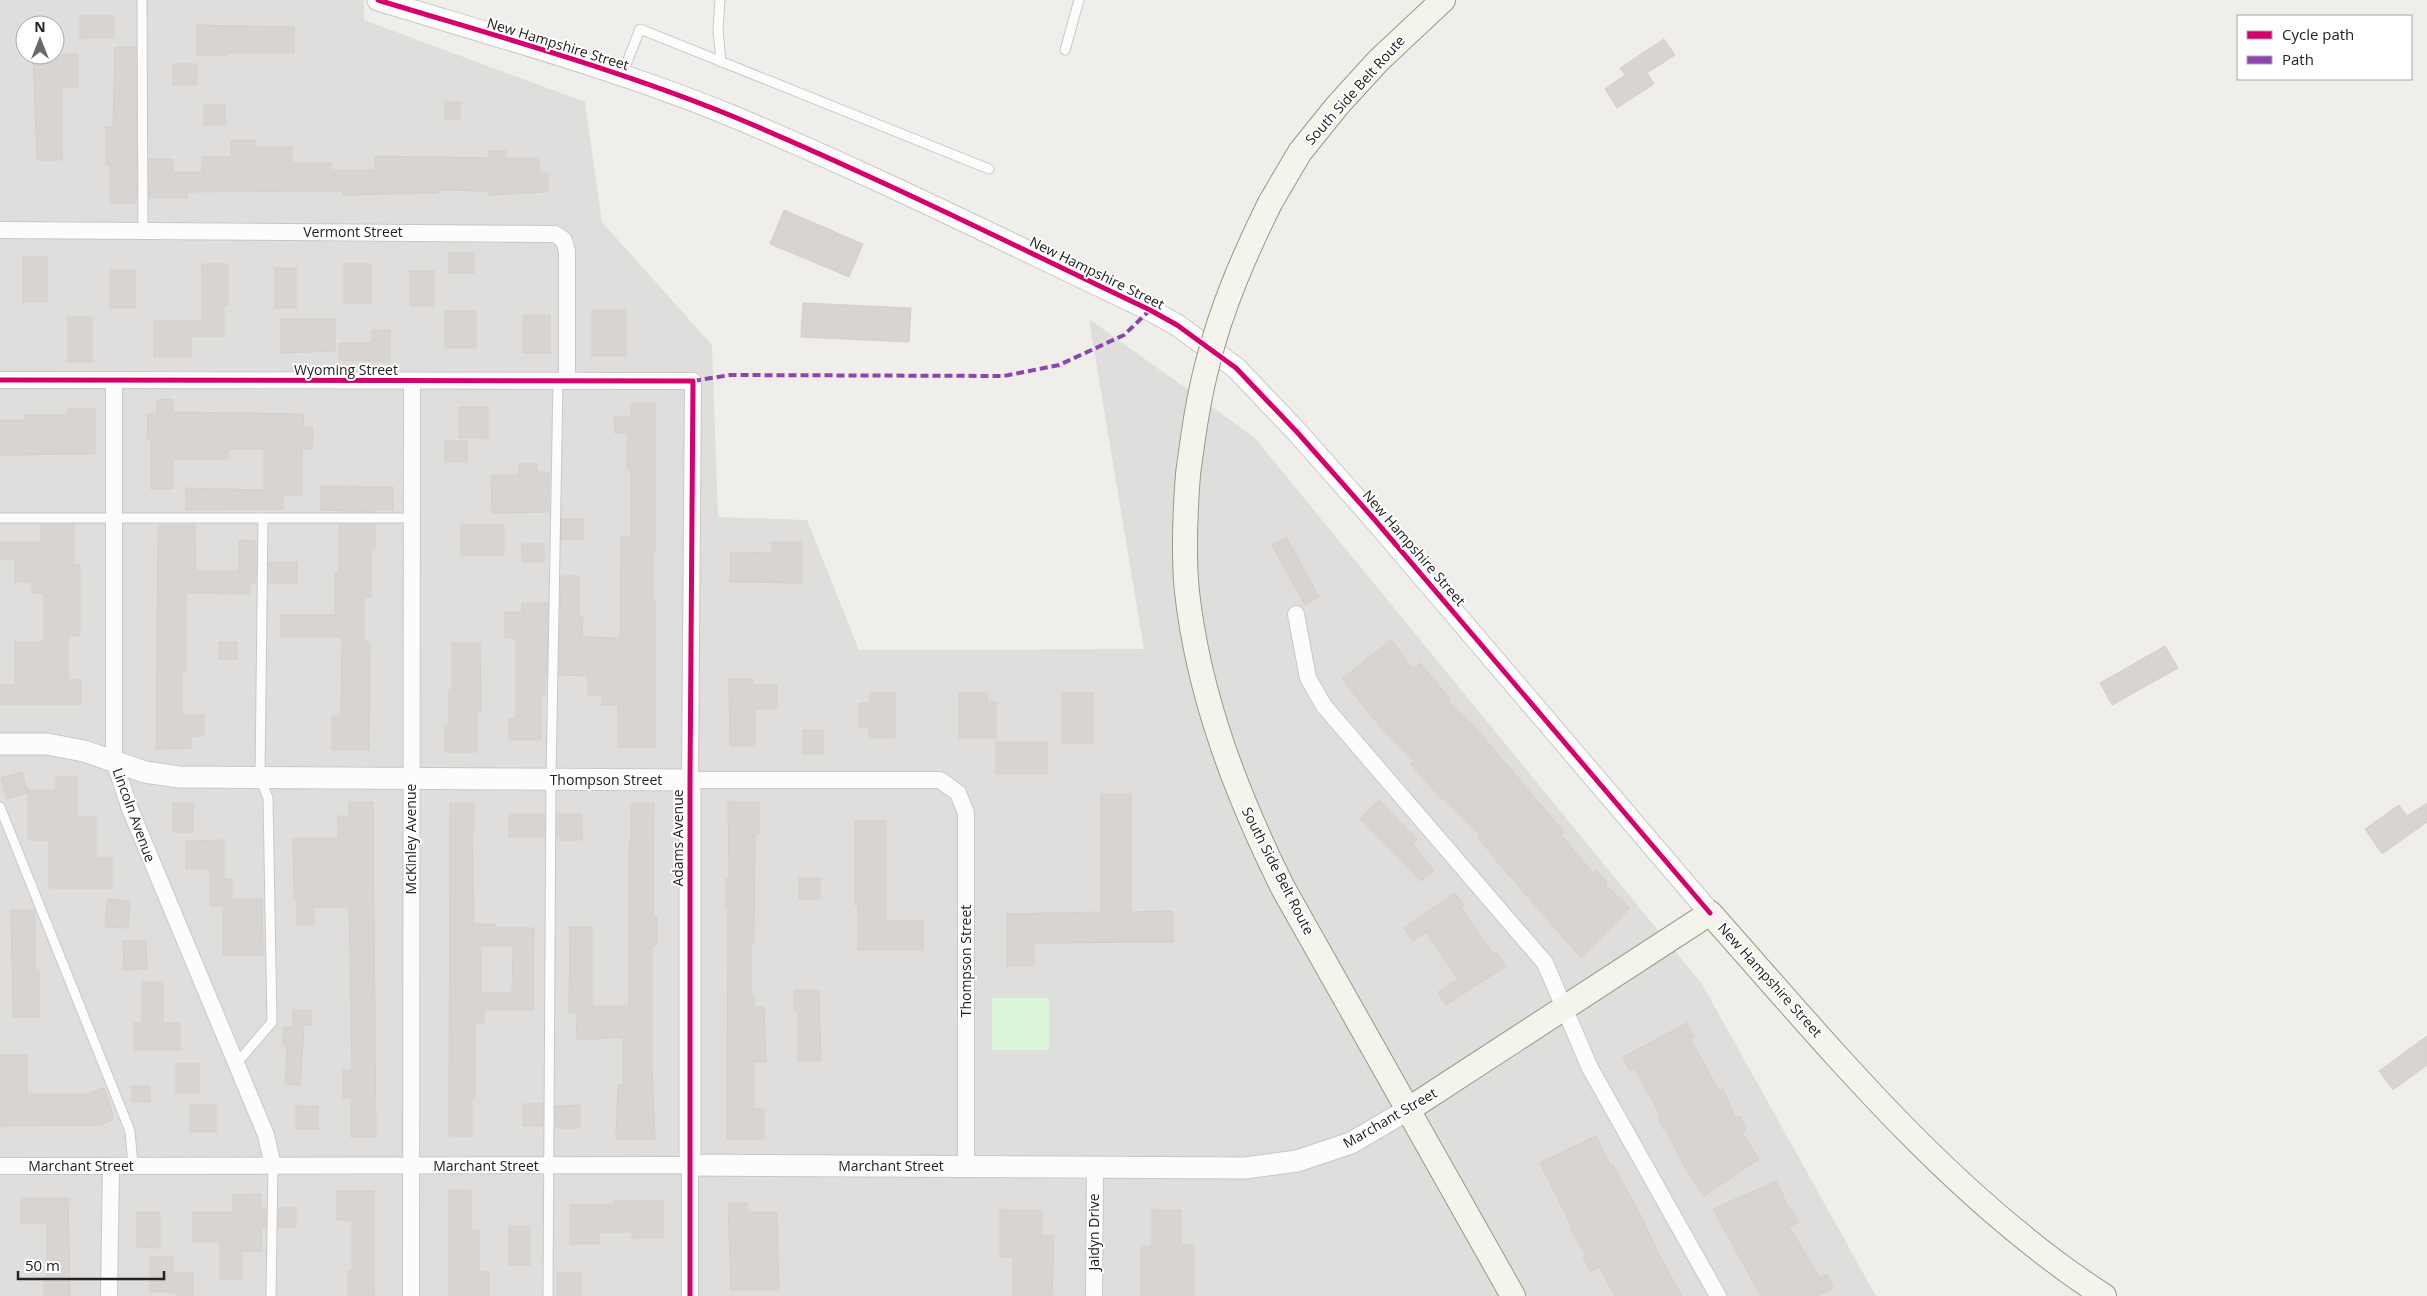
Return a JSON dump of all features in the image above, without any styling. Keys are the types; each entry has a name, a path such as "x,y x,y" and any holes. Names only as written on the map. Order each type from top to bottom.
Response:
{"main road":[{"name":"South Side Belt Route","path":"1443,0 1378,61 1337,106 1300,152 1270,203 1245,254 1224,308 1210,353 1196,418 1188,474 1184,531 1187,592 1197,656 1222,746 1251,823 1283,888 1409,1109 1512,1296"},
{"name":"Marchant Street","path":"1409,1109 1710,913"},
{"name":"New Hampshire Street","path":"1710,913 1849,1068 1940,1165 2077,1279 2104,1296"}],"street":[{"name":"New Hampshire Street","path":"378,0 622,75 730,116 813,151 1177,324 1236,368 1297,432 1374,519 1710,913"},
{"name":"Vermont Street","path":"0,230 555,234 564,240 567,252 563,380"},
{"name":"Wyoming Street","path":"0,380 693,380"},
{"name":"Lincoln Avenue","path":"114,380 114,761 130,809 266,1135 273,1166"},
{"name":"Adams Avenue","path":"690,1296 690,780 693,380"},
{"name":"McKinley Avenue","path":"411,1296 410,779 412,381"},
{"path":"1296,614 1308,678 1324,706 1545,963 1590,1068 1718,1296"},
{"name":"Thompson Street","path":"0,744 47,744 84,751 145,772 179,777 940,780 958,792 966,813 966,1167"},
{"name":"Marchant Street","path":"0,1166 690,1165 1245,1168 1297,1161 1351,1143 1409,1109"},
{"path":"109,1296 111,1166"},
{"name":"Jaidyn Drive","path":"1094,1296 1095,1167"}],"lane":[{"path":"142,0 143,231"},
{"path":"720,0 718,30 721,62"},
{"path":"1065,50 1080,0"},
{"path":"622,75 640,29 989,169"},
{"path":"548,1296 551,779 563,380"},
{"path":"0,518 412,518"},
{"path":"236,1064 272,1022 268,798 260,778 263,518"},
{"path":"0,806 130,1131 133,1166"},
{"path":"271,1296 273,1166"}],"shaded area":[{"path":"0,0 364,0 364,20 585,102 602,222 712,345 718,517 807,520 859,650 1144,649 1089,319 1254,437 1702,984 1876,1296 0,1296"}],"green space":[{"path":"992,998 1049,998 1049,1050 992,1050"}],"building":[{"path":"80,16 114,16 114,38 80,38"},
{"path":"197,25 294,27 294,53 197,55"},
{"path":"1664,39 1675,55 1647,73 1654,84 1617,108 1605,89 1625,75 1620,68"},
{"path":"115,47 136,47 137,198 135,198 135,203 110,203 110,165 106,165 106,127 113,127"},
{"path":"65,54 78,54 78,87 62,87 62,160 37,160 33,65 65,65"},
{"path":"173,64 197,64 197,85 173,85"},
{"path":"445,102 460,102 460,119 445,119"},
{"path":"204,105 225,105 225,125 204,125"},
{"path":"231,140 256,140 256,147 292,147 292,163 331,163 331,170 375,170 375,156 489,158 489,151 506,151 506,158 539,158 539,173 548,173 548,192 489,195 489,191 438,190 438,193 343,195 343,191 187,192 187,198 149,198 149,159 173,159 173,172 202,172 202,157 231,157"},
{"path":"784,210 863,244 849,277 770,244"},
{"path":"449,253 474,253 474,273 449,273"},
{"path":"23,257 47,257 47,302 23,302"},
{"path":"202,264 228,264 228,305 224,305 224,336 191,336 191,357 154,357 154,321 202,321"},
{"path":"344,264 371,264 371,303 344,303"},
{"path":"275,268 296,268 296,308 275,308"},
{"path":"110,270 135,270 135,308 110,308"},
{"path":"410,271 434,271 434,306 410,306"},
{"path":"803,303 911,308 909,342 801,337"},
{"path":"592,310 626,310 626,356 592,356"},
{"path":"445,311 476,311 476,348 445,348"},
{"path":"523,315 550,315 550,353 523,353"},
{"path":"68,317 92,317 92,362 68,362"},
{"path":"281,319 335,319 335,351 281,353"},
{"path":"372,330 390,330 390,362 339,360 339,343 372,343"},
{"path":"173,399 173,412 303,414 304,427 313,427 312,449 302,449 302,495 283,495 283,509 186,510 186,488 264,490 264,449 228,449 228,459 173,459 173,489 151,489 151,440 147,440 148,414 157,414 157,400"},
{"path":"631,403 655,403 653,601 655,601 655,747 618,747 618,705 602,705 602,695 588,695 588,676 559,675 561,576 579,576 579,617 583,617 582,637 620,638 621,537 631,537 631,470 627,470 627,433 615,433 614,417 631,417"},
{"path":"459,407 488,407 488,438 459,438"},
{"path":"67,409 95,409 95,454 0,455 0,420 25,420 25,415 67,415"},
{"path":"445,441 467,441 467,462 445,462"},
{"path":"519,464 537,464 537,472 549,472 549,512 492,513 491,475 519,475"},
{"path":"321,486 393,487 393,510 375,510 375,512 321,510"},
{"path":"562,519 583,519 583,539 561,539"},
{"path":"41,524 74,524 74,565 80,565 80,636 68,636 68,680 81,680 81,704 0,704 0,685 15,685 15,642 44,642 44,593 32,593 32,582 15,582 15,559 0,559 0,542 41,542"},
{"path":"339,524 375,524 375,548 371,547 371,597 364,597 364,642 370,642 369,750 332,750 332,716 341,716 342,637 281,637 281,615 335,615 335,572 339,572"},
{"path":"158,525 195,525 196,571 239,571 239,540 256,541 256,583 250,583 250,594 186,593 186,671 182,671 182,715 204,715 204,736 191,736 191,748 156,749"},
{"path":"461,525 504,525 504,555 461,555"},
{"path":"1286,537 1319,597 1305,605 1272,545"},
{"path":"772,542 802,542 802,583 730,582 731,552 772,553"},
{"path":"522,544 544,544 544,562 522,562"},
{"path":"269,562 297,562 297,583 268,583"},
{"path":"522,603 548,603 547,675 545,675 545,695 541,695 541,740 509,740 509,719 516,719 516,638 505,638 505,612 522,612"},
{"path":"1391,640 1413,669 1420,663 1450,699 1448,701 1473,725 1564,832 1561,835 1593,873 1596,870 1607,882 1605,884 1630,908 1581,958 1500,865 1478,837 1480,835 1443,800 1410,764 1414,761 1382,729 1342,679"},
{"path":"219,642 237,642 237,659 219,659"},
{"path":"452,643 480,643 481,712 477,712 477,752 445,752 445,725 449,725 449,690 452,690"},
{"path":"2165,646 2178,668 2112,705 2100,683"},
{"path":"729,679 753,679 753,685 777,685 777,709 755,709 755,746 730,746"},
{"path":"870,693 895,693 895,738 869,738 869,727 859,727 859,703 870,703"},
{"path":"959,693 987,693 987,702 996,702 996,738 959,738"},
{"path":"1062,693 1093,693 1093,743 1062,743"},
{"path":"803,730 823,730 823,754 803,754"},
{"path":"996,742 1047,742 1047,774 996,774"},
{"path":"22,772 28,792 7,799 1,778"},
{"path":"56,777 77,777 77,817 96,817 96,858 112,858 112,888 49,888 49,840 28,840 28,790 56,790"},
{"path":"1101,794 1131,794 1131,912 1173,911 1173,942 1034,943 1034,966 1007,966 1007,914 1101,912"},
{"path":"1379,800 1417,839 1413,844 1434,871 1421,881 1360,819"},
{"path":"349,802 373,802 376,1137 351,1137 351,1098 343,1098 343,1070 352,1070 349,907 314,907 314,925 297,925 297,899 294,899 293,838 338,838 338,816 349,816"},
{"path":"728,802 759,802 759,834 755,834 754,943 751,943 751,994 754,994 754,1007 764,1007 766,1062 754,1062 754,1109 764,1109 764,1139 727,1139 728,906 726,906 726,879 729,879"},
{"path":"173,803 193,803 193,832 173,832"},
{"path":"450,803 474,803 474,832 472,832 474,924 495,924 495,928 534,928 533,1010 484,1010 484,1023 475,1023 475,1097 472,1097 472,1136 449,1136","holes":["481,946 513,946 512,993 481,993"]},
{"path":"631,803 654,803 653,917 657,917 657,945 652,945 652,1070 655,1139 616,1139 618,1085 623,1085 623,1037 577,1040 576,1012 569,1012 570,927 592,927 592,1006 629,1006 629,842 631,842"},
{"path":"2427,803 2427,822 2382,854 2365,829 2399,805 2407,816"},
{"path":"509,814 545,814 544,837 509,837"},
{"path":"557,814 582,814 582,840 560,840 560,837 557,837"},
{"path":"855,821 886,821 886,921 923,921 923,950 858,950 858,905 855,905"},
{"path":"224,840 224,879 232,879 232,899 262,899 263,955 223,955 223,906 210,906 210,869 186,869 186,841"},
{"path":"799,878 820,878 820,899 799,899"},
{"path":"1455,893 1464,905 1461,908 1494,955 1497,953 1506,966 1446,1005 1438,992 1458,979 1426,932 1413,941 1404,928"},
{"path":"107,899 130,901 128,928 105,927"},
{"path":"11,910 35,910 35,970 39,970 39,1017 13,1017"},
{"path":"123,941 146,941 147,969 124,970"},
{"path":"142,982 163,982 163,1023 180,1023 180,1050 134,1050 134,1023 142,1023"},
{"path":"794,990 819,990 821,1061 798,1061 798,1010 794,1010"},
{"path":"293,1010 311,1010 311,1025 293,1025"},
{"path":"1687,1023 1694,1037 1690,1038 1719,1091 1723,1089 1735,1118 1740,1116 1746,1130 1741,1132 1759,1159 1704,1196 1687,1171 1665,1128 1663,1129 1658,1115 1660,1114 1634,1068 1630,1071 1623,1057"},
{"path":"283,1027 304,1027 300,1085 285,1084 287,1046 283,1046"},
{"path":"2427,1036 2427,1065 2393,1090 2379,1071"},
{"path":"0,1055 27,1055 27,1094 87,1094 104,1088 113,1114 113,1120 98,1125 0,1126"},
{"path":"176,1064 199,1064 199,1093 176,1093"},
{"path":"132,1086 150,1086 150,1102 132,1102"},
{"path":"523,1104 543,1104 543,1126 523,1126"},
{"path":"190,1105 216,1105 216,1132 190,1132"},
{"path":"580,1105 580,1128 558,1128 555,1126 555,1106"},
{"path":"296,1106 318,1106 318,1129 296,1129"},
{"path":"1596,1136 1611,1167 1613,1165 1641,1216 1658,1253 1682,1296 1615,1296 1599,1267 1590,1271 1583,1257 1586,1256 1570,1228 1572,1227 1540,1163"},
{"path":"1777,1181 1789,1210 1791,1209 1798,1222 1789,1227 1820,1278 1827,1274 1833,1288 1816,1296 1761,1296 1713,1209"},
{"path":"449,1190 471,1190 471,1230 479,1230 479,1272 489,1272 489,1296 449,1296"},
{"path":"337,1191 374,1191 374,1296 348,1296 348,1271 352,1271 352,1220 337,1220"},
{"path":"261,1194 261,1208 266,1208 266,1227 261,1227 262,1251 242,1251 242,1279 220,1279 220,1242 193,1242 193,1212 233,1212 233,1195"},
{"path":"21,1198 68,1198 70,1296 44,1296 44,1278 47,1278 47,1223 21,1223"},
{"path":"614,1201 663,1201 663,1238 632,1238 632,1232 599,1232 599,1244 570,1244 570,1205 614,1205"},
{"path":"728,1203 747,1203 747,1212 777,1212 779,1290 731,1290"},
{"path":"279,1208 296,1208 296,1227 278,1227"},
{"path":"1000,1210 1042,1210 1042,1236 1054,1236 1052,1296 1013,1296 1013,1257 1000,1257"},
{"path":"1152,1210 1181,1210 1181,1245 1194,1245 1194,1296 1141,1296 1141,1246 1152,1246"},
{"path":"137,1212 160,1212 160,1248 137,1247"},
{"path":"509,1226 530,1226 530,1265 509,1265"},
{"path":"150,1257 173,1257 173,1273 193,1273 193,1295 176,1295 176,1292 150,1292"},
{"path":"557,1273 581,1273 581,1296 557,1296"}],"marked path":[{"path":"693,381 730,375 1004,376 1059,365 1124,335 1150,310"}],"cycle path":[{"path":"378,0 601,68 732,116 942,210 1150,310 1177,325 1236,368 1297,432 1374,519 1710,913"},
{"path":"0,380 693,381 690,780 690,1296"}]}
